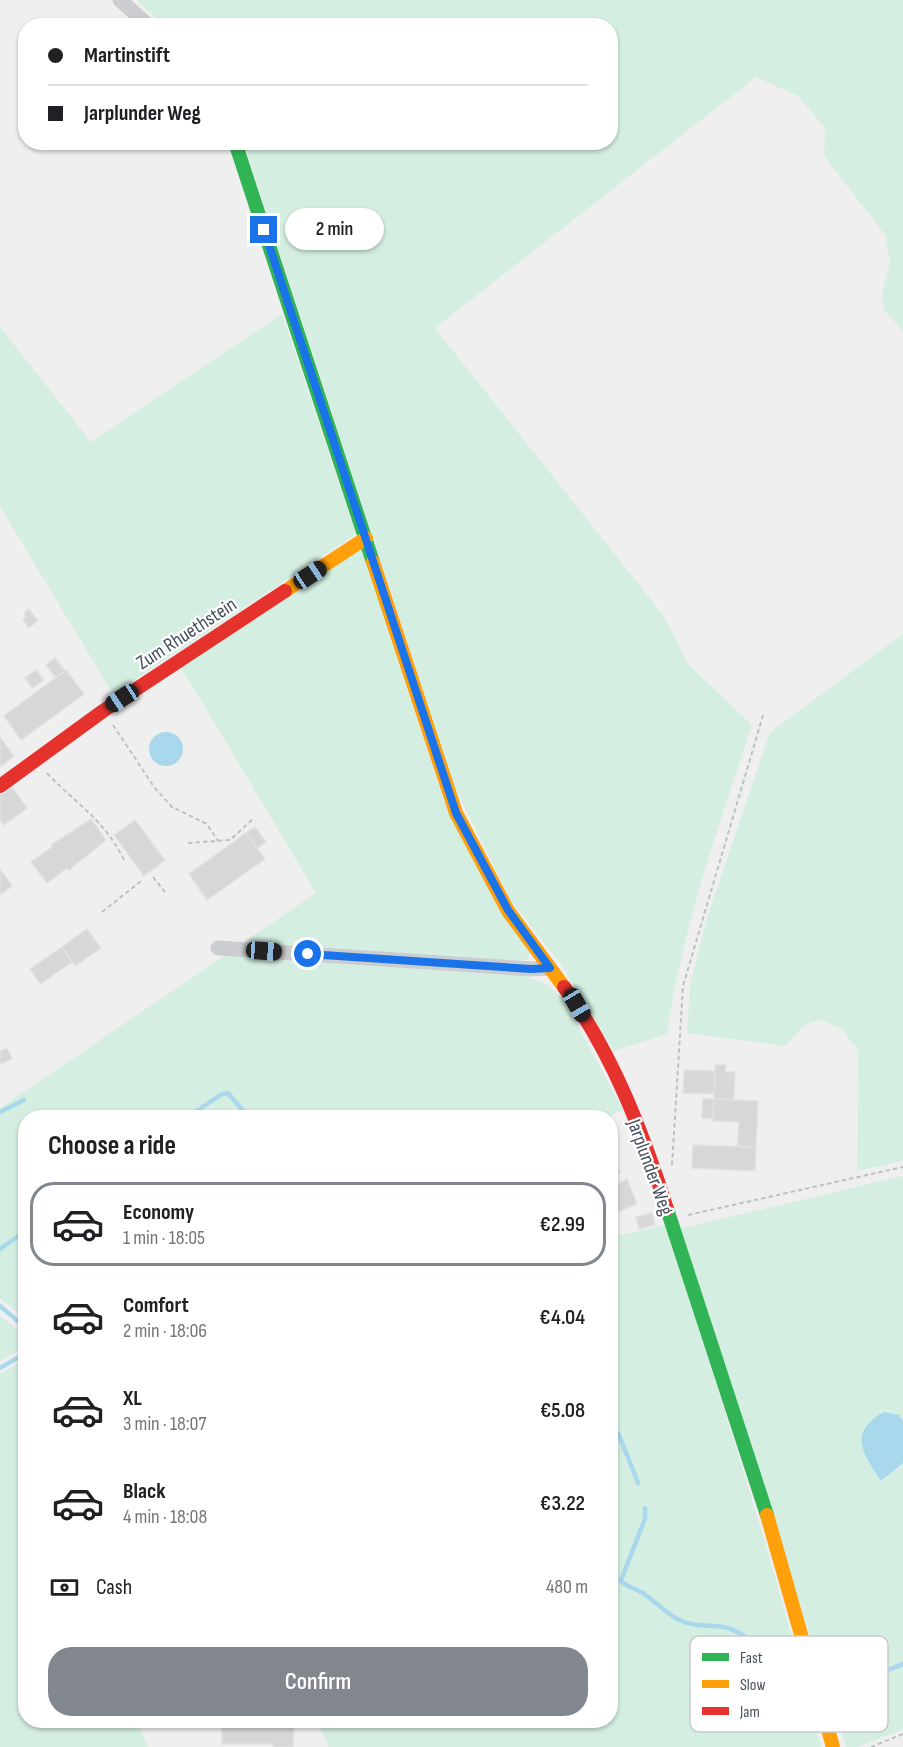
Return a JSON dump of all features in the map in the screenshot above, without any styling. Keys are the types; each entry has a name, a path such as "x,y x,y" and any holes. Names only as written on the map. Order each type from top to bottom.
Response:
{"street":[{"path":"120,0 139,18"},
{"name":"Jarplunder Weg","path":"238,150 456,813 508,910 550,968 599,1043 631,1112 661,1189 781,1557 803,1636"},
{"name":"Zum Rhuethstein","path":"0,786 103,711 366,538"},
{"path":"218,948 531,969 550,968"},
{"name":"Jarplunder Weg","path":"829,1732 833,1747"}],"path":[{"path":"103,711 154,787 172,807 207,824 218,841"},
{"path":"661,1189 671,1175 683,986 764,712"},
{"path":"35,760 74,800 99,820 114,840 124,860"},
{"path":"188,843 208,839 230,840 254,818"},
{"path":"153,877 165,892"},
{"path":"102,912 141,881"},
{"path":"670,1219 903,1167"},
{"path":"871,1747 903,1734"}],"green space":[{"path":"137,0 903,0 903,331 884,310 882,293 890,263 885,235 824,156 825,128 798,96 756,77 435,328 663,615 689,665 752,725 692,916 667,1034 614,1051 562,966 510,899 454,786 246,150 618,150 618,18 156,18"},
{"path":"282,314 356,534 113,694 0,506 0,327 91,442"},
{"path":"361,548 445,804 530,951 528,959 519,961 244,942 316,893 180,666"},
{"path":"903,634 903,1161 857,1171 858,1050 841,1029 821,1020 804,1025 785,1046 687,1033 690,984 708,915 770,732"},
{"path":"224,956 526,976 547,985 563,998 623,1110 618,1112 618,1110 18,1110 18,1313 0,1298 0,1108"},
{"path":"903,1176 903,1421 899,1415 879,1417 867,1425 861,1437 882,1481 903,1463 903,1729 858,1747 846,1747 841,1732 888,1732 888,1636 810,1636 679,1229"},
{"path":"665,1225 792,1636 690,1636 690,1732 817,1732 821,1747 329,1747 320,1728 618,1728 618,1235"},
{"path":"0,1316 18,1330 18,1351 0,1361"},
{"path":"18,1363 18,1728 140,1728 148,1747 0,1747 0,1374"}],"water":[{"path":"166,732 178,737 183,749 178,761 166,766 154,761 149,749 154,737"},
{"path":"884,1412 899,1415 903,1421 903,1463 881,1481 864,1453 862,1436 865,1427"}],"building":[{"path":"29,609 38,621 28,628 23,619 26,617 24,613"},
{"path":"55,658 65,671 56,678 46,665"},
{"path":"36,670 44,680 32,688 25,678"},
{"path":"66,670 84,694 21,740 4,716"},
{"path":"0,737 14,756 0,767"},
{"path":"12,787 27,808 4,825 0,820 0,796"},
{"path":"91,819 106,840 69,870 67,868 47,883 31,862 52,847 51,845"},
{"path":"135,820 165,860 144,876 114,835"},
{"path":"255,827 266,842 257,848 246,833"},
{"path":"246,833 265,859 207,900 189,874"},
{"path":"0,869 12,886 0,895"},
{"path":"87,929 101,948 75,966 62,947"},
{"path":"62,947 72,962 40,984 30,969"},
{"path":"7,1048 12,1059 0,1064 0,1051"},
{"path":"715,1065 726,1065 725,1072 735,1072 734,1100 714,1099"},
{"path":"684,1070 715,1071 714,1094 683,1093"},
{"path":"703,1099 714,1099 713,1119 702,1118"},
{"path":"714,1099 758,1101 756,1147 737,1147 739,1122 713,1121"},
{"path":"693,1145 756,1147 755,1171 692,1168"},
{"path":"627,1179 637,1204 618,1212 618,1184"},
{"path":"652,1213 655,1225 639,1229 636,1217"},
{"path":"222,1728 294,1728 293,1747 273,1747 273,1744 222,1744"}],"waterway":[{"path":"198,1110 222,1094 228,1093 242,1110"},
{"path":"0,1112 24,1100"},
{"path":"0,1249 18,1237"},
{"path":"0,1306 18,1321"},
{"path":"0,1368 18,1358"},
{"path":"618,1434 638,1483"},
{"path":"645,1508 645,1519 621,1581 647,1596 677,1619 692,1624 727,1628 744,1636"},
{"path":"888,1670 903,1664"}],"traffic: fast":[{"path":"238,150 373,562"},
{"path":"667,1209 767,1515"}],"traffic: slow":[{"path":"285,591 366,538"},
{"path":"373,562 456,813 508,911 564,987"},
{"path":"767,1515 801,1636"},
{"path":"829,1732 833,1747"}],"traffic: jam":[{"path":"0,786 103,711 285,591"},
{"path":"564,987 597,1038 637,1122 667,1209"}],"route":[{"path":"264,230 456,813 508,910 550,968 531,969 308,954"}]}
